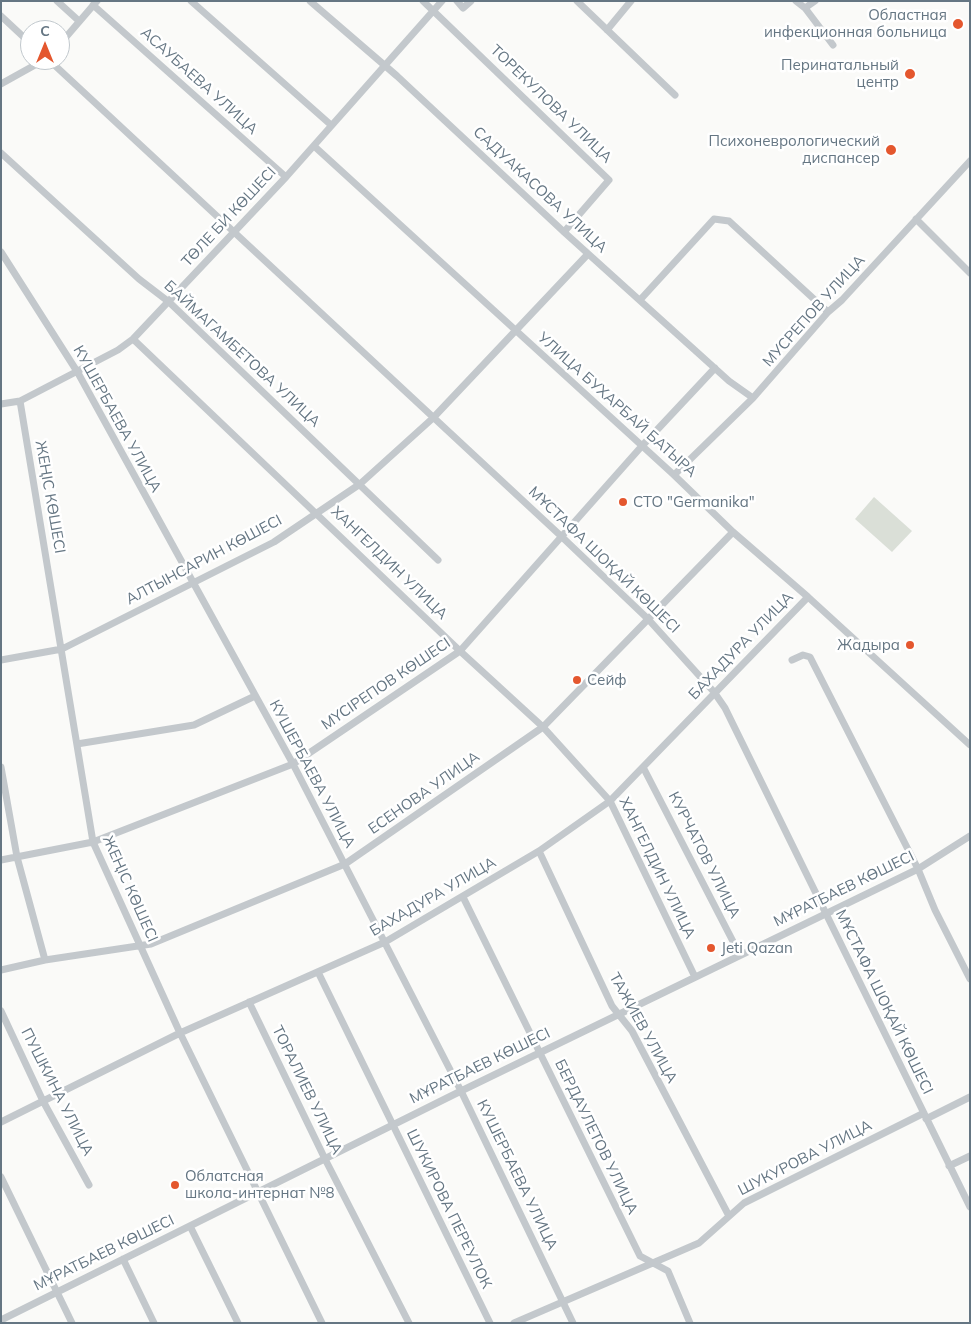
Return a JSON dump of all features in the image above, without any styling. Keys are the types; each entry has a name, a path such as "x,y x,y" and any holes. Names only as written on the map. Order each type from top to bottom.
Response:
{"street":[{"path":"57,1 80,21"},
{"path":"191,1 332,125"},
{"name":"САДУАКАСОВА УЛИЦА","path":"310,1 384,67 397,76 564,232 715,368 753,398"},
{"name":"ТОРЕКУЛОВА УЛИЦА","path":"424,1 609,180 564,232"},
{"name":"ТӨЛЕ БИ КӨШЕСІ","path":"1,404 20,402 78,372 134,339 286,177 442,1"},
{"path":"457,1 463,8 471,1"},
{"path":"577,1 675,95"},
{"path":"606,30 631,1"},
{"path":"796,1 805,8 833,45"},
{"path":"805,8 815,1"},
{"path":"70,32 95,3"},
{"name":"АСАУБАЕВА УЛИЦА","path":"95,3 286,177"},
{"path":"1,16 20,34"},
{"path":"1,84 26,70"},
{"name":"МҰСТАФА ШОҚАЙ КӨШЕСІ","path":"60,70 562,537 648,619 714,692 725,708 970,1207"},
{"name":"УЛИЦА БУХАРБАЙ БАТЫРА","path":"314,146 641,447 674,475 733,532 808,596 970,744"},
{"name":"БАЙМАГАМБЕТОВА УЛИЦА","path":"1,153 139,279 169,302 438,560"},
{"name":"МУСРЕПОВ УЛИЦА","path":"674,475 753,398 828,312 842,300 970,161"},
{"path":"640,300 714,219 729,222 828,312"},
{"path":"916,219 970,273"},
{"name":"КУШЕРБАЕВА УЛИЦА","path":"1,252 78,372 192,583 293,764 461,1091 573,1323"},
{"name":"АЛТЫНСАРИН КӨШЕСІ","path":"1,660 62,650 274,542 360,484 433,418 588,254"},
{"name":"ХАНГЕЛДИН УЛИЦА","path":"134,339 460,651 543,727 610,802 695,977"},
{"name":"МҮСІРЕПОВ КӨШЕСІ","path":"1,860 93,842 293,764 460,651 641,447 715,368"},
{"name":"ЖЕҢІС КӨШЕСІ","path":"20,402 93,842 180,1033 322,1323"},
{"name":"ЕСЕНОВА УЛИЦА","path":"1,970 45,960 151,944 345,864 543,727 733,532"},
{"name":"БАХАДУРА УЛИЦА","path":"1,1122 180,1033 385,942 539,852 610,802 808,596"},
{"path":"792,660 802,655 810,657 918,869 935,910 970,979"},
{"path":"77,744 194,725 255,696"},
{"path":"1,767 17,857 45,960"},
{"name":"КУРЧАТОВ УЛИЦА","path":"643,767 740,955"},
{"name":"МҰРАТБАЕВ КӨШЕСІ","path":"1,1320 461,1091 918,869 970,836"},
{"name":"ТАЖИЕВ УЛИЦА","path":"539,852 618,1014 632,1031 729,1216"},
{"name":"БЕРДАУЛЕТОВ УЛИЦА","path":"463,897 640,1256 668,1271 690,1323"},
{"name":"ШУКИРОВА ПЕРЕУЛОК","path":"318,972 490,1323"},
{"name":"ТОРАЛИЕВ УЛИЦА","path":"249,1002 325,1159 408,1323"},
{"name":"ПУШКИНА УЛИЦА","path":"1,1011 42,1101 89,1185"},
{"name":"ШУКУРОВА УЛИЦА","path":"514,1323 699,1243 744,1203 925,1116 970,1097"},
{"path":"950,1166 970,1156"},
{"path":"1,1177 72,1323"},
{"path":"190,1226 238,1323"},
{"path":"123,1259 154,1323"}],"shaded area":[{"path":"874,497 912,531 892,552 855,519"}],"place":[{"name":"Областная инфекционная больница","path":"958,24"},
{"name":"Перинатальный центр","path":"910,74"},
{"name":"Психоневрологический диспансер","path":"891,150"},
{"name":"СТО \"Germanika\"","path":"623,502"},
{"name":"Жадыра","path":"910,645"},
{"name":"Сейф","path":"577,680"},
{"name":"Jeti Qazan","path":"711,948"},
{"name":"Облатсная школа-интернат №8","path":"175,1185"}]}
